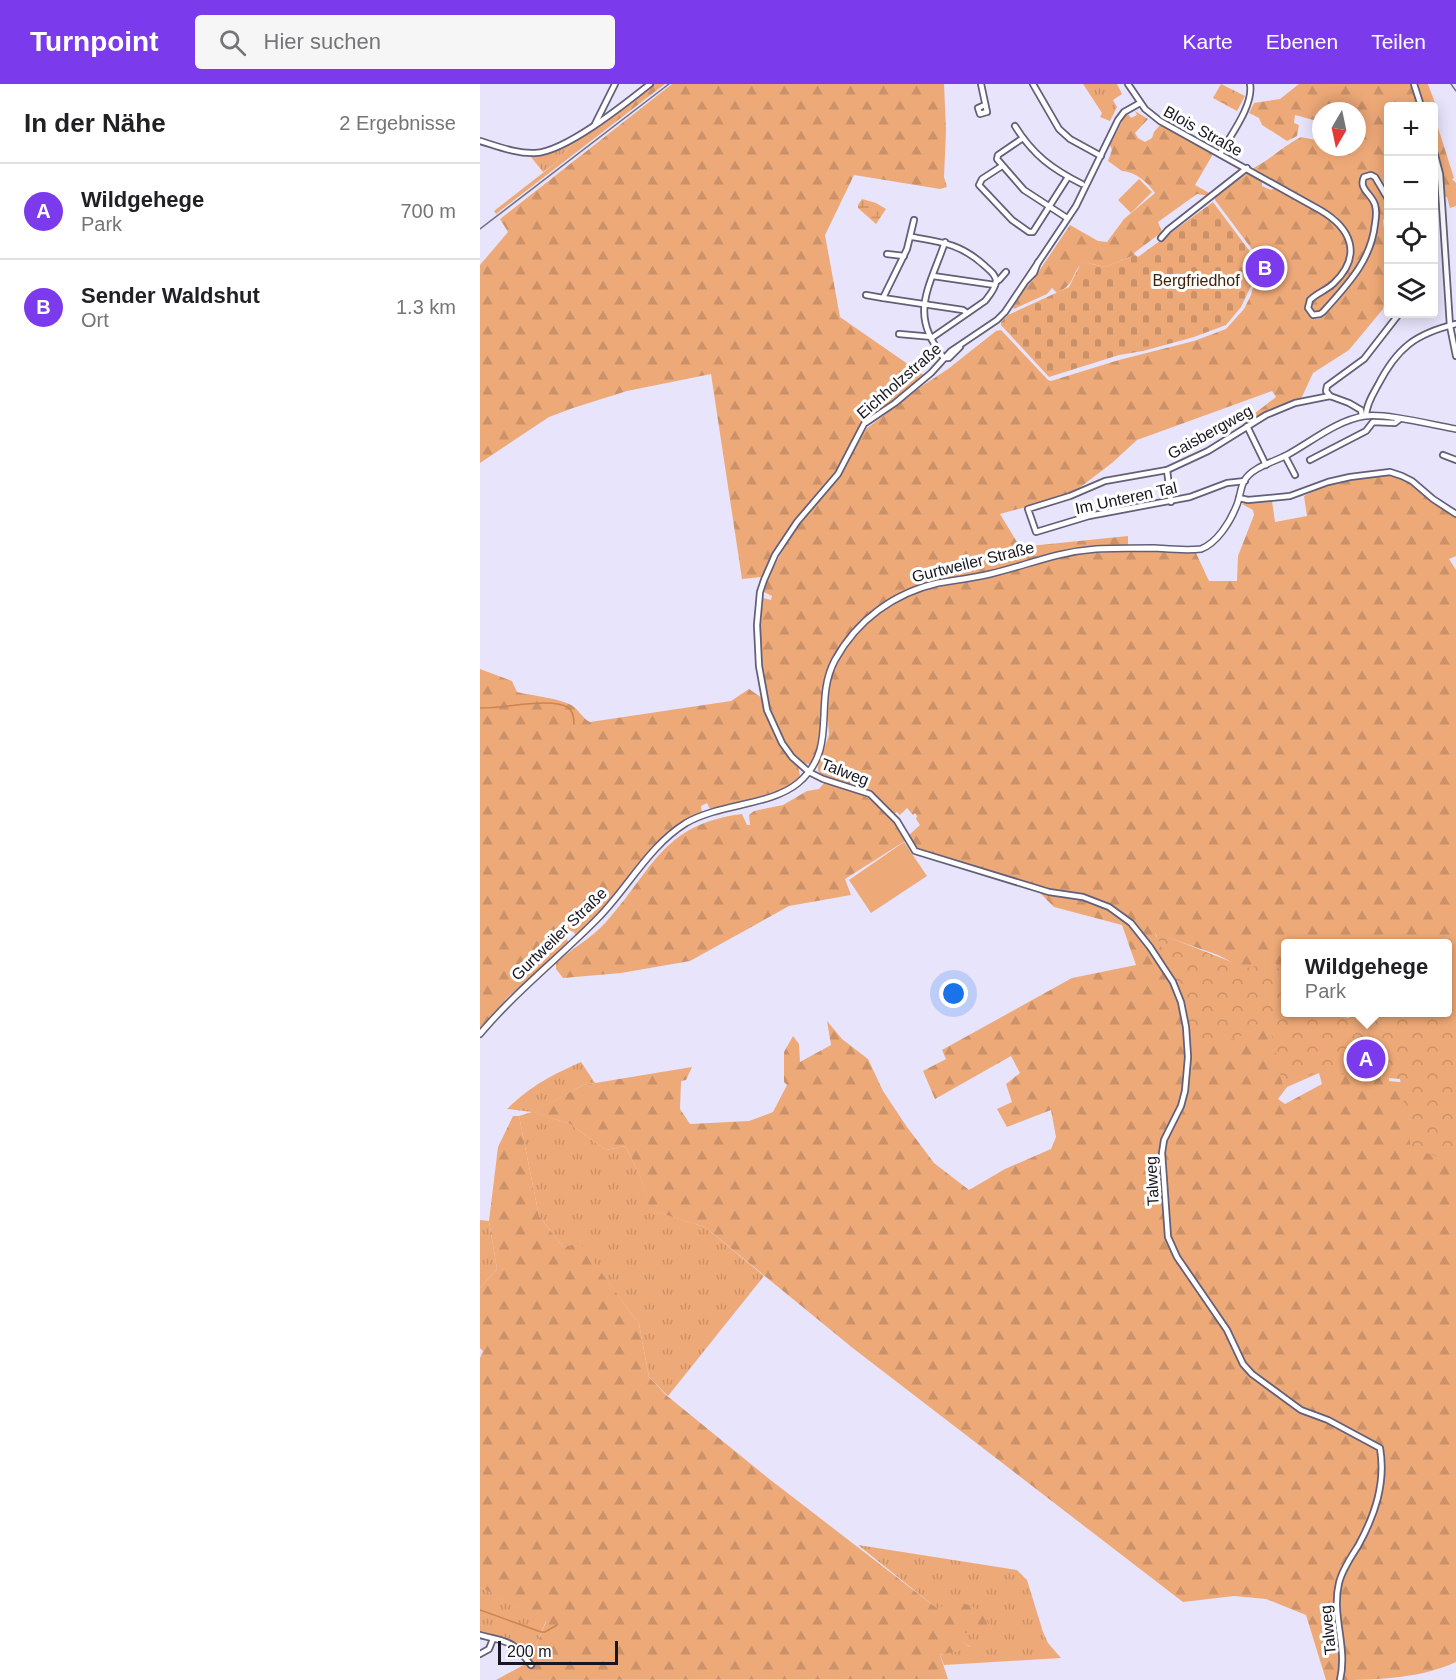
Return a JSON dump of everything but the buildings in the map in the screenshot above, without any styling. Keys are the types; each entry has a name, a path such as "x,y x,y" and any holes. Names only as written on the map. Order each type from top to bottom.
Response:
{"main road":[{"path":"1245,481 1252,472 1286,456 1329,430 1364,416 1400,419 1456,429"},
{"name":"Gurtweiler Straße","path":"480,1034 510,1000 598,918 656,847 672,833 707,813 772,797 787,791 809,772 818,758 824,738 825,687 829,673 853,633 882,607 917,589 991,574 1052,555 1099,549 1201,549 1209,545 1226,526 1236,509 1245,481"}],"street":[{"path":"595,124 615,84"},
{"path":"480,141 517,151 535,153 557,147 595,124 650,84"},
{"path":"981,84 985,105"},
{"path":"1034,84 1059,129 1070,140 1101,156"},
{"name":"Blois Straße","path":"1128,84 1140,103 1160,121 1334,218 1350,238 1348,263 1335,282 1310,300 1308,308 1311,313 1316,315 1323,312 1357,273 1369,251 1374,237 1376,212 1375,205 1363,188 1364,177 1371,175 1375,177 1384,191"},
{"path":"1220,154 1247,107 1250,84"},
{"path":"1414,84 1420,102"},
{"name":"Eichholzstraße","path":"809,772 792,757 774,729 765,702 759,666 757,625 764,580 775,555 797,522 837,474 864,424 921,382 944,358 950,358 955,354 962,343 997,320 1005,312 1086,187 1105,144 1124,112 1140,103"},
{"path":"1015,126 1044,163 1082,184"},
{"path":"1023,138 998,155 997,159 1024,190 1067,218"},
{"path":"1435,156 1440,174 1456,356"},
{"path":"1002,166 982,180 979,186 1012,220 1029,232 1034,232 1068,177"},
{"path":"1161,238 1247,168"},
{"path":"883,298 912,237 914,220"},
{"path":"912,237 945,242 974,256 990,270 995,277 995,283"},
{"path":"944,358 926,330 924,304 945,242"},
{"path":"887,254 904,256"},
{"path":"899,334 930,338 944,331 985,301 995,283 1006,272"},
{"path":"933,276 995,283"},
{"path":"866,296 963,310 967,314"},
{"path":"1364,416 1360,410 1349,403 1330,396 1326,391 1327,386 1364,359 1396,318"},
{"path":"1364,416 1387,367 1396,355 1419,337 1453,325"},
{"name":"Gaisbergweg","path":"1028,509 1105,482 1167,470 1208,451 1266,415 1295,403 1330,396"},
{"path":"1310,460 1366,431 1373,422 1395,423 1400,419"},
{"path":"1247,426 1266,465"},
{"path":"1443,455 1456,460"},
{"path":"1286,456 1295,475"},
{"path":"1167,470 1171,501"},
{"path":"1239,498 1248,500 1290,496 1328,482 1390,472 1412,481 1433,500 1456,514"},
{"name":"Im Unteren Tal","path":"1028,509 1036,532 1089,516 1190,497 1227,483 1245,481"},
{"name":"Talweg","path":"809,772 823,779 870,794 897,821 915,850 1049,892 1083,897 1109,907 1131,923 1164,968 1180,1002 1188,1046 1185,1091 1181,1106 1164,1140 1162,1154 1168,1237 1177,1257 1227,1330 1235,1351 1252,1374 1301,1410 1328,1420 1380,1448 1383,1477 1378,1498 1370,1524 1339,1580 1336,1596 1343,1659 1340,1680"},
{"path":"480,1635 508,1641 519,1648 531,1665"},
{"path":"480,1654 489,1649 493,1639"}],"green space":[{"path":"654,84 665,84 496,214 494,211 553,165 577,139 595,129"},
{"path":"672,84 944,84 946,130 944,177 947,187 940,189 854,175 825,235 840,317 925,376 868,419 865,414 836,473 795,521 761,577 742,579 711,374 627,391 549,417 480,463 480,265 508,232 500,219"},
{"path":"1083,84 1117,84 1122,94 1113,100 1117,107 1110,121 1100,117 1102,113"},
{"path":"1221,84 1245,96 1237,111 1213,98"},
{"path":"1299,84 1428,84 1435,102 1384,102 1384,189 1374,173 1369,172 1363,175 1360,184 1370,200 1374,213 1367,250 1356,271 1318,312 1312,310 1313,300 1337,283 1348,267 1352,249 1348,232 1336,216 1252,169 1301,137 1312,139 1312,156 1366,156 1366,102 1312,102 1312,120 1295,115 1294,123 1299,125 1297,136 1287,141 1262,125 1259,118 1249,113 1254,103 1280,99"},
{"path":"1135,111 1148,119 1135,133 1145,142 1152,138 1160,125 1213,154 1195,185 1211,194 1210,196 1197,194 1158,222 1162,232 1134,253 1135,255 1105,267 1084,262 1064,289 1057,293 1052,288 1047,294 1014,309 1013,307 1026,287 1070,225 1098,241 1107,242 1124,219 1155,193 1141,178 1122,171 1108,161 1112,150 1110,145 1125,116 1128,114 1131,118 1137,115"},
{"path":"1438,128 1454,178 1452,179 1456,183 1456,206 1450,208 1447,197 1442,197 1438,174"},
{"path":"577,139 553,165 543,172 531,157 558,150"},
{"path":"1248,173 1262,181 1262,186 1271,190 1276,187 1319,211 1342,232 1348,244 1347,259 1338,275 1314,294 1307,303 1307,314 1316,319 1325,315 1340,299 1371,252 1377,232 1379,211 1377,203 1364,183 1369,177 1374,180 1384,195 1383,309 1349,350 1313,373 1301,399 1292,401 1246,425 1245,421 1276,397 1272,391 1137,440 1112,463 1070,495 1000,514 1020,547 1128,536 1128,545 1060,551 990,573 923,585 886,601 874,610 851,632 833,658 824,682 820,744 810,764 800,761 779,732 766,696 761,655 761,616 763,598 771,600 772,596 764,592 770,573 798,524 839,476 866,429 996,331 1001,330 1051,381 1119,360 1194,341 1226,329 1244,309 1251,295 1257,272 1263,279 1273,271 1266,259 1257,256 1215,200 1215,196"},
{"path":"1139,179 1152,192 1131,213 1118,200"},
{"path":"862,199 886,209 876,224 858,208"},
{"name":"Bergfriedhof","path":"1213,202 1254,257 1251,286 1241,307 1226,325 1194,337 1119,355 1049,377 1001,325 1008,315 1069,287 1080,265 1084,262 1105,267 1135,255 1138,257"},
{"path":"1378,474 1402,478 1456,517 1456,556 1449,559 1456,570 1456,1074 1416,1017 1452,1017 1452,939 1281,939 1281,988 1218,955 1155,933 1165,954 1389,1076 1389,1081 1439,1086 1456,1093 1456,1662 1441,1668 1393,1678 1326,1680 1306,1615 1266,1599 1234,1596 1183,1602 854,1349 705,1227 650,1210 640,1177 625,1146 606,1150 570,1124 533,1112 583,1085 692,1067 686,1080 681,1081 680,1109 690,1124 749,1121 773,1112 787,1085 784,1082 784,1052 793,1036 799,1044 800,1062 831,1045 827,1021 842,1039 868,1059 883,1091 934,1163 969,1190 1005,1169 1051,1149 1056,1137 1051,1110 1007,1127 997,1109 1012,1102 1006,1084 1020,1073 1011,1056 935,1099 923,1071 946,1059 942,1050 1072,978 1136,965 1122,925 1054,907 1036,889 917,849 908,836 920,825 915,813 913,815 907,808 900,815 897,812 894,814 871,792 822,775 818,771 818,766 829,735 828,687 837,662 845,648 869,622 902,598 940,586 991,577 1072,554 1129,551 1196,553 1209,581 1237,581 1238,556 1254,515 1253,510 1242,504 1272,501 1275,522 1307,516 1304,496 1328,484","holes":["1319,1073 1322,1084 1285,1104 1278,1099 1287,1087"]},
{"path":"480,669 512,681 517,692 569,704 590,722 731,701 749,689 762,698 772,730 779,744 798,765 800,776 783,789 758,797 710,809 707,803 701,806 702,813 670,831 654,846 597,917 576,937 574,932 568,930 565,936 569,943 507,998 480,1029"},
{"path":"825,782 863,795 873,801 898,827 905,841 845,879 851,895 789,906 690,961 621,973 563,978 556,969 556,963 606,922 662,852 676,839 715,819 742,814 747,825 750,825 749,815 754,811 783,805 807,791 819,789"},
{"path":"904,842 927,876 871,913 849,880"},
{"path":"1155,932 1247,968 1275,962 1281,973 1281,1017 1452,1017 1452,1007 1456,1003 1456,1161 1411,1149 1400,1079 1318,1072 1283,1086 1271,1032 1260,1029 1227,1041 1201,1046 1190,1044 1187,1011"},
{"path":"581,1062 595,1083 583,1085 534,1112 570,1124 606,1150 625,1146 640,1177 651,1210 705,1227 764,1276 668,1396 649,1377 639,1324 580,1244 563,1247 539,1216 519,1116 532,1112 507,1109 542,1082"},
{"path":"513,1116 519,1116 539,1216 563,1247 580,1243 639,1324 649,1377 666,1395 768,1478 938,1609 952,1598 982,1611 991,1629 959,1634 959,1640 972,1648 940,1655 948,1679 496,1680 529,1662 546,1622 480,1587 480,1358 483,1351 480,1348 480,1288 497,1269 489,1221 498,1147"},
{"path":"480,1220 489,1221 497,1269 480,1288"},
{"path":"858,1545 1017,1570 1027,1580 1048,1643 1061,1658 944,1665 940,1655 971,1647 958,1640 959,1634 939,1610"},
{"path":"480,1587 546,1621 529,1662 519,1648 508,1641 480,1634"}],"waterway":[{"path":"480,708 537,703 559,704 571,710 574,724"},
{"path":"480,1610 541,1632 557,1625"}],"railway":[{"path":"480,229 669,84"},
{"path":"1451,84 1456,91"}],"place":[{"name":"Sender Waldshut","path":"1265,268"},
{"name":"Wildgehege","path":"1366,1059"}]}
